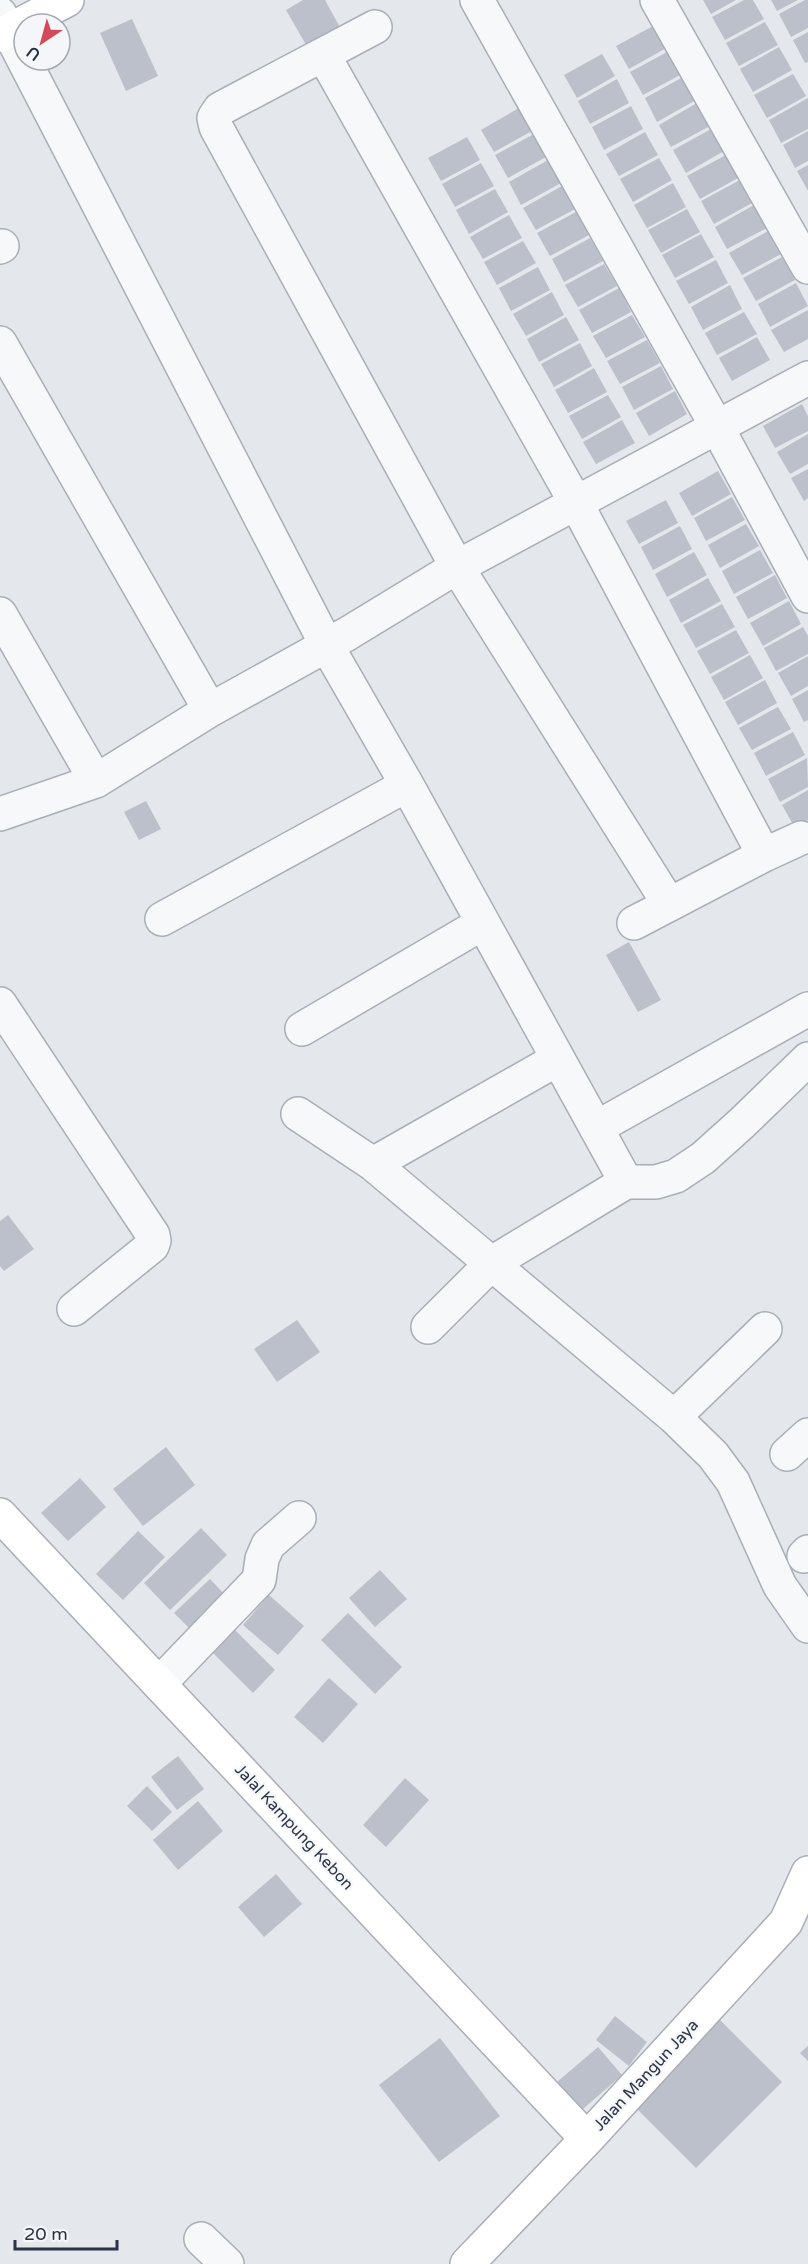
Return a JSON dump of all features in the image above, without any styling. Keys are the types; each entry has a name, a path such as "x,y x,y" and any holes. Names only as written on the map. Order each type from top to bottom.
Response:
{"street":[{"path":"67,0 3,27 327,646 407,785 626,1182"},
{"path":"477,0 717,427 808,596"},
{"path":"657,0 808,267"},
{"path":"375,27 220,109 214,118 216,127 457,567 669,904"},
{"path":"324,56 576,503 764,855"},
{"path":"0,343 210,710"},
{"path":"0,814 96,781 210,710 327,646 457,567 808,378"},
{"path":"0,614 96,781"},
{"path":"162,919 407,785"},
{"path":"634,923 801,838"},
{"path":"302,1029 483,923"},
{"path":"0,1004 153,1235 152,1246 74,1309"},
{"path":"596,1128 808,1009"},
{"path":"373,1164 558,1059"},
{"path":"428,1327 492,1263 626,1182 656,1182 676,1176 703,1158 808,1059"},
{"path":"298,1114 373,1164 674,1417 713,1455 733,1482 780,1586 808,1626"},
{"path":"674,1417 765,1329"},
{"name":"Jalal Kampung Kebon","path":"0,1515 587,2139"},
{"path":"159,1684 259,1580 262,1559 268,1545 299,1518"},
{"name":"Jalan Mangun Jaya","path":"467,2264 587,2139 786,1922 808,1873"},
{"path":"201,2239 227,2264"}],"building":[{"path":"303,0 325,0 342,31 309,50 286,10"},
{"path":"703,0 736,0 711,14"},
{"path":"744,0 753,0 764,19 725,40 712,17"},
{"path":"771,0 798,0 777,11"},
{"path":"808,0 808,28 791,37 779,14"},
{"path":"132,19 158,76 126,91 100,33"},
{"path":"765,22 778,45 739,66 726,43"},
{"path":"655,25 668,47 629,69 616,46"},
{"path":"808,32 808,62 805,63 793,40"},
{"path":"779,47 792,70 753,92 740,69"},
{"path":"669,51 682,74 643,95 630,72"},
{"path":"602,54 615,76 577,98 564,75"},
{"path":"793,74 806,96 767,118 754,95"},
{"path":"683,77 696,100 657,122 645,98"},
{"path":"617,79 629,103 590,124 578,101"},
{"path":"808,98 808,129 781,143 769,120"},
{"path":"697,103 710,126 671,147 659,125"},
{"path":"631,106 643,129 604,150 592,127"},
{"path":"519,108 532,131 494,152 481,130"},
{"path":"711,129 724,151 686,173 673,150"},
{"path":"808,131 808,161 795,168 783,145"},
{"path":"645,132 658,155 619,176 606,154"},
{"path":"534,134 546,157 508,178 495,155"},
{"path":"467,137 480,160 441,181 428,158"},
{"path":"726,155 738,178 700,199 687,176"},
{"path":"659,158 672,180 633,202 620,179"},
{"path":"548,160 561,183 521,205 509,182"},
{"path":"481,163 494,186 455,207 442,184"},
{"path":"808,165 808,191 797,171"},
{"path":"740,180 752,203 714,224 701,201"},
{"path":"673,183 686,207 647,228 634,205"},
{"path":"562,186 575,209 536,230 523,208"},
{"path":"495,189 508,212 469,234 456,210"},
{"path":"754,205 767,228 727,249 715,227"},
{"path":"687,209 700,232 661,253 648,230"},
{"path":"576,212 589,235 550,256 537,233"},
{"path":"509,215 522,238 483,259 470,237"},
{"path":"768,231 781,254 742,275 729,253"},
{"path":"701,234 714,257 675,278 662,255"},
{"path":"590,238 603,261 564,282 552,259"},
{"path":"523,241 536,263 497,285 484,262"},
{"path":"782,257 795,280 756,301 743,278"},
{"path":"716,260 728,283 689,304 676,281"},
{"path":"604,264 617,286 578,307 565,285"},
{"path":"538,267 550,290 511,311 499,288"},
{"path":"796,283 808,306 770,327 758,304"},
{"path":"730,285 742,309 703,330 691,307"},
{"path":"619,288 631,312 592,333 579,310"},
{"path":"552,292 564,315 526,336 513,314"},
{"path":"808,310 808,339 784,352 771,330"},
{"path":"744,312 757,334 717,355 705,333"},
{"path":"632,315 645,337 606,358 593,336"},
{"path":"566,317 579,340 539,362 527,339"},
{"path":"757,337 770,360 732,381 719,358"},
{"path":"647,340 660,363 620,384 607,361"},
{"path":"580,343 592,366 554,387 541,364"},
{"path":"661,366 673,389 634,410 622,387"},
{"path":"594,368 607,392 568,413 555,390"},
{"path":"675,391 687,414 649,436 636,413"},
{"path":"608,395 621,417 582,439 569,416"},
{"path":"802,404 808,416 808,431 775,448 763,426"},
{"path":"622,420 635,443 596,464 583,442"},
{"path":"808,434 808,464 790,474 777,452"},
{"path":"808,469 808,498 804,501 791,478"},
{"path":"718,471 731,494 692,516 679,493"},
{"path":"732,497 745,520 706,541 694,518"},
{"path":"666,500 678,523 639,544 626,521"},
{"path":"746,524 759,546 720,568 708,545"},
{"path":"680,526 692,549 653,570 641,547"},
{"path":"760,550 773,573 734,594 722,571"},
{"path":"694,552 707,575 667,597 655,574"},
{"path":"775,575 787,598 748,619 736,597"},
{"path":"708,578 721,601 681,623 669,600"},
{"path":"789,601 801,624 763,646 750,623"},
{"path":"722,604 735,627 696,648 683,625"},
{"path":"803,627 808,636 808,654 776,671 764,648"},
{"path":"736,630 749,653 710,674 697,651"},
{"path":"750,655 763,678 724,700 711,677"},
{"path":"808,656 808,686 791,696 778,673"},
{"path":"765,680 777,703 738,725 725,702"},
{"path":"808,690 808,720 804,722 792,699"},
{"path":"778,707 791,729 752,750 739,728"},
{"path":"793,732 805,755 766,776 754,753"},
{"path":"807,758 808,787 780,802 768,779"},
{"path":"808,790 808,820 795,828 782,805"},
{"path":"146,801 161,829 139,840 124,812"},
{"path":"629,942 661,1000 638,1012 606,955"},
{"path":"8,1215 34,1249 4,1271 0,1266 0,1221"},
{"path":"297,1320 320,1352 277,1382 254,1349"},
{"path":"166,1447 195,1485 143,1526 113,1489"},
{"path":"80,1478 106,1507 68,1541 41,1513"},
{"path":"201,1528 227,1555 170,1610 144,1583"},
{"path":"138,1531 165,1557 123,1600 96,1574"},
{"path":"380,1570 407,1599 375,1627 349,1598"},
{"path":"210,1579 232,1602 197,1636 174,1613"},
{"path":"269,1595 304,1626 278,1655 243,1625"},
{"path":"348,1613 402,1667 375,1694 321,1640"},
{"path":"234,1629 275,1670 253,1693 211,1651"},
{"path":"329,1678 358,1704 323,1743 294,1717"},
{"path":"178,1756 204,1789 177,1810 151,1777"},
{"path":"405,1778 429,1800 386,1847 363,1825"},
{"path":"147,1786 172,1812 152,1831 127,1806"},
{"path":"198,1801 223,1831 178,1870 153,1840"},
{"path":"276,1874 302,1904 264,1937 238,1907"},
{"path":"712,2012 782,2082 696,2168 627,2099"},
{"path":"615,2016 647,2042 629,2066 596,2040"},
{"path":"440,2038 500,2116 439,2162 379,2085"},
{"path":"808,2046 808,2061 800,2053"},
{"path":"598,2047 622,2075 575,2116 550,2088"}]}
